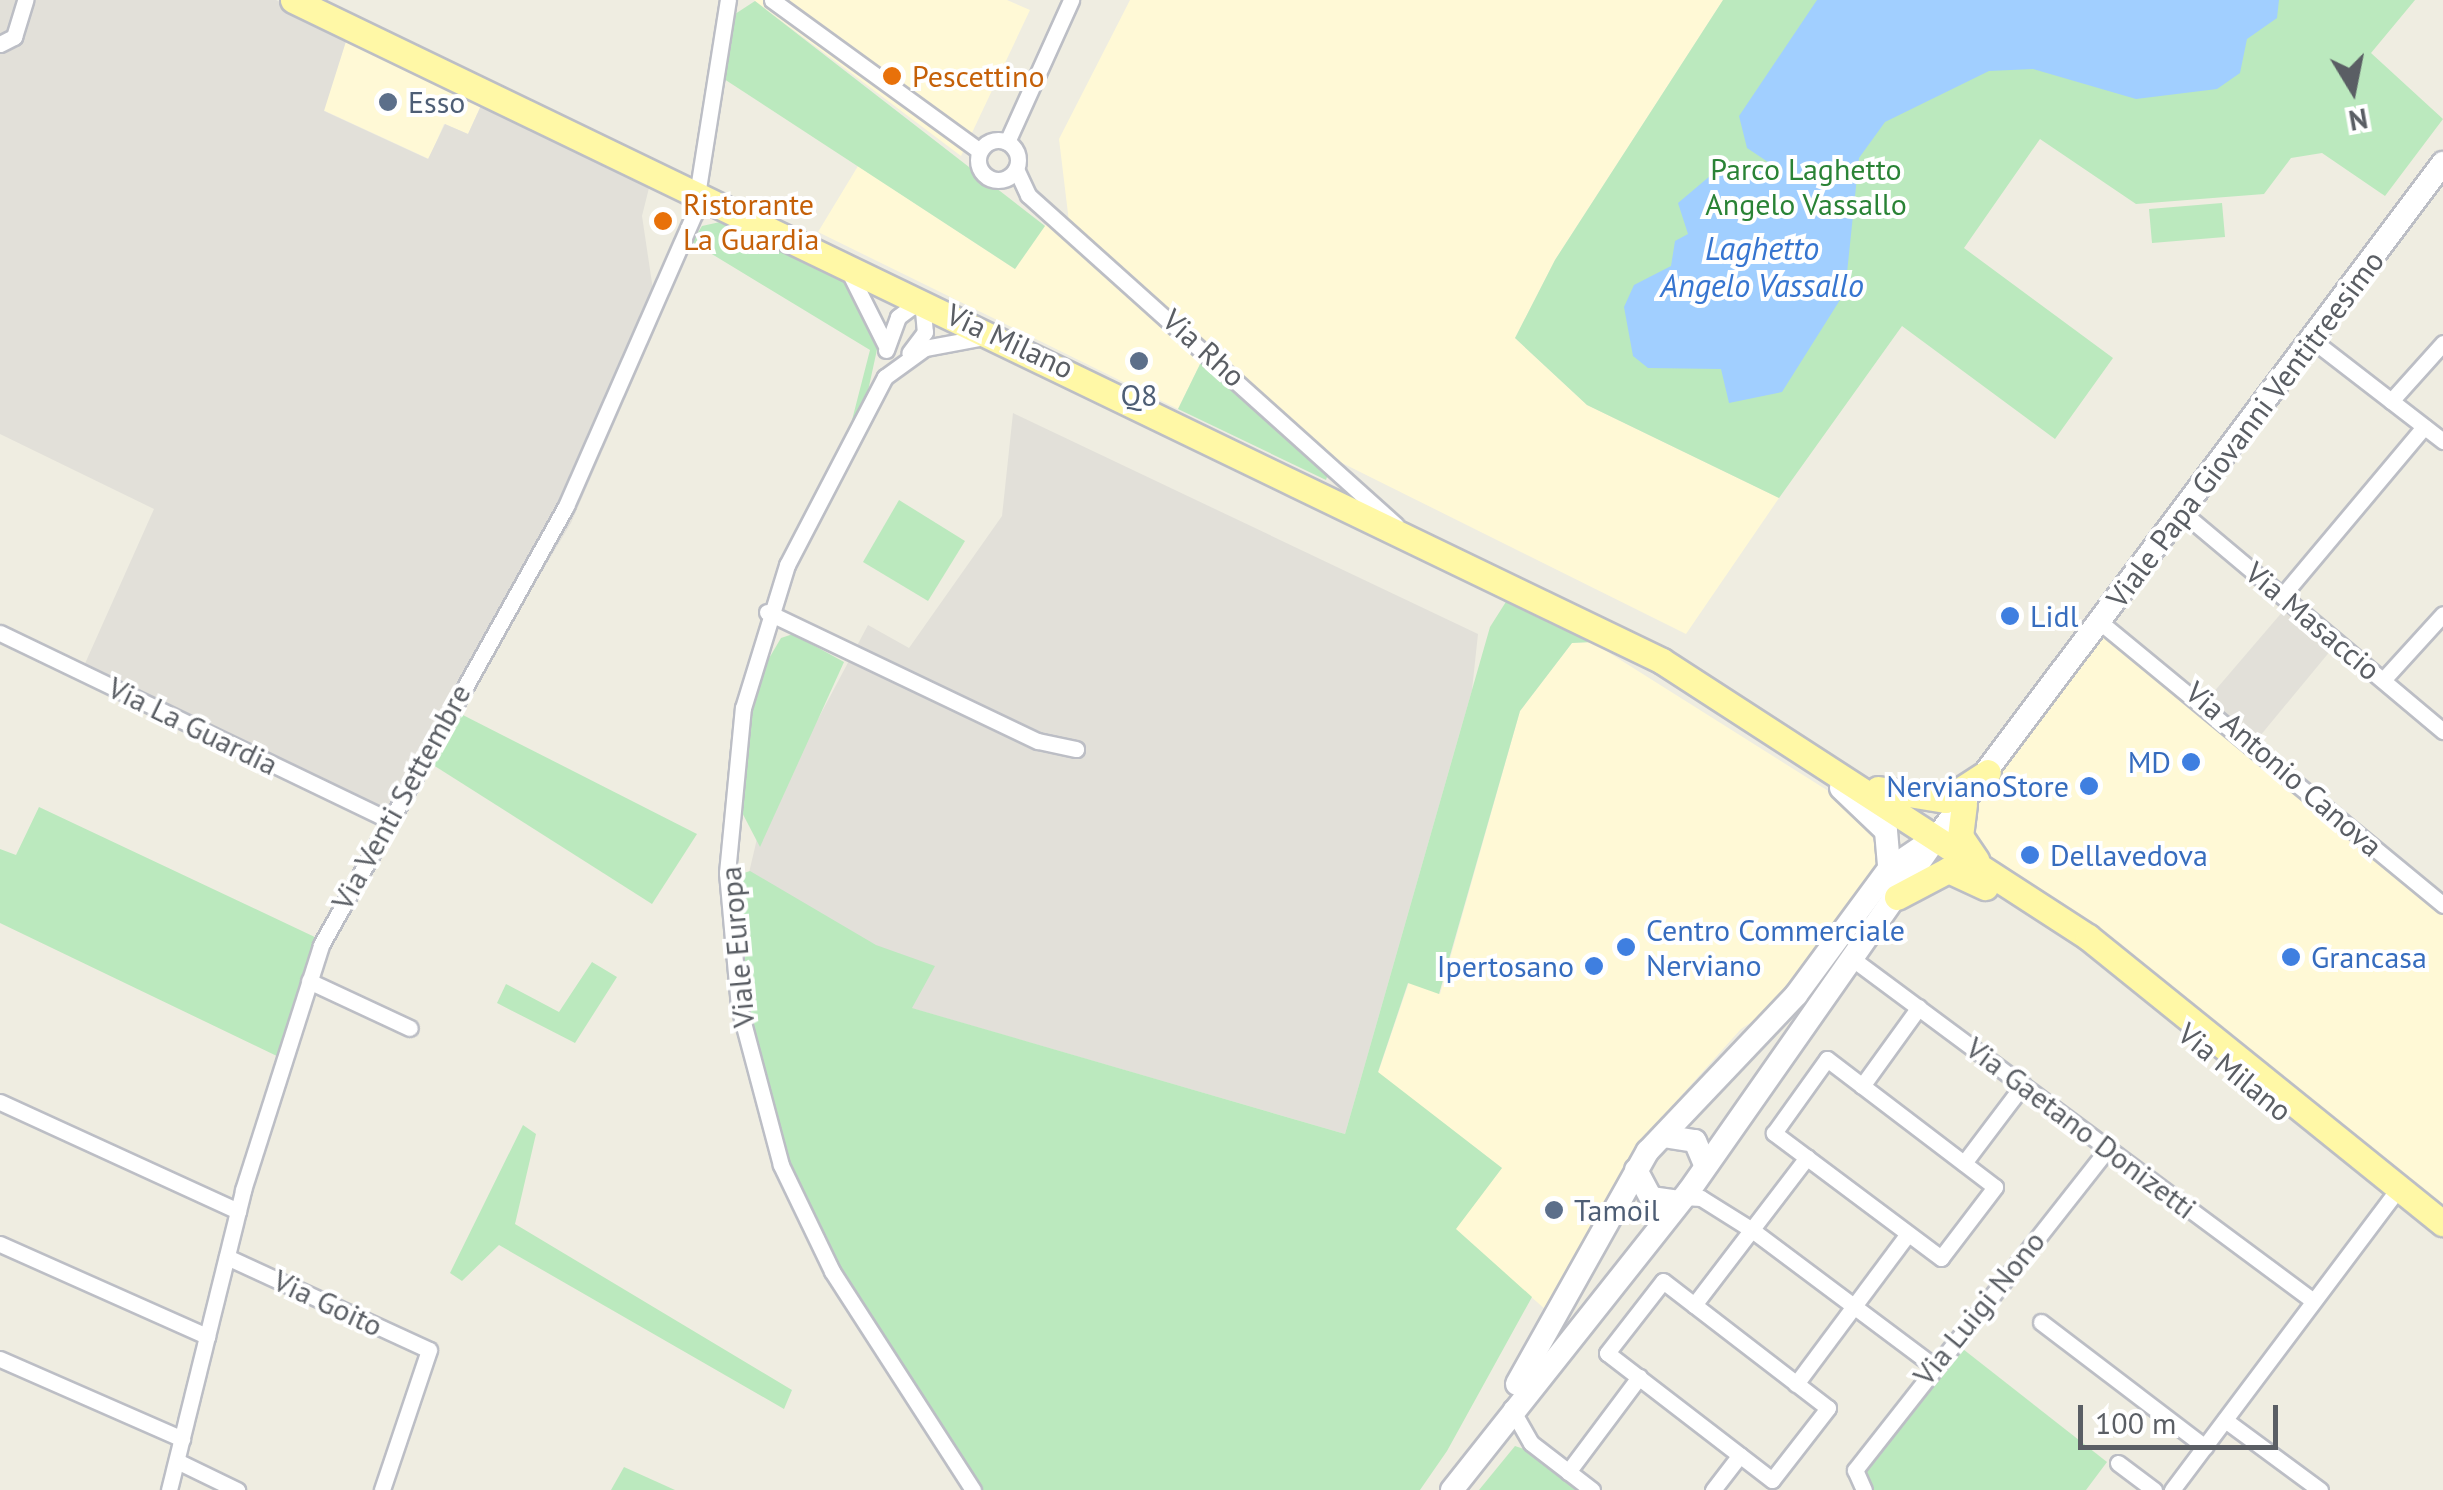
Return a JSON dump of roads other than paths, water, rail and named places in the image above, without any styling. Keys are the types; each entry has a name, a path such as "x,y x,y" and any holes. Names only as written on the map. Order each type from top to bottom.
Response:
{"main road":[{"name":"Via Milano","path":"293,0 1396,525 1720,696 2031,901 2395,1192 2443,1239"},
{"path":"1850,780 1923,802 1945,800 1988,772"},
{"path":"1964,804 1960,836 1982,868"},
{"path":"1897,898 1956,870 2080,946"},
{"name":"Via Milano","path":"2031,901 2080,946 2395,1192 2443,1223"}],"street":[{"path":"0,44 14,37 25,0"},
{"name":"Via Venti Settembre","path":"170,1490 238,1211 309,981 386,818 566,506 697,194 728,0"},
{"path":"772,0 980,151"},
{"path":"980,151 1007,142 1072,0"},
{"name":"Via Rho","path":"1007,142 1028,195 1137,288 1396,525"},
{"path":"980,151 981,172 992,180 1016,170"},
{"name":"Viale Papa Giovanni Ventitreesimo","path":"1937,837 2443,163"},
{"name":"Viale Europa","path":"839,262 876,312 886,350 885,377"},
{"path":"886,350 898,317 922,299"},
{"path":"904,359 925,332 922,299"},
{"name":"Viale Europa","path":"973,1490 814,1240 754,1079 734,978 728,845 743,708 767,612 885,377 904,359 998,336"},
{"path":"2311,340 2443,441"},
{"path":"2392,401 2443,343"},
{"path":"2282,596 2424,426"},
{"name":"Via Masaccio","path":"2182,512 2443,731"},
{"path":"767,612 1038,741 1076,749"},
{"path":"2383,680 2443,614"},
{"name":"Via Antonio Canova","path":"2105,616 2443,905"},
{"name":"Via La Guardia","path":"0,633 386,818"},
{"name":"Via Milano","path":"1720,696 1876,816 1889,869"},
{"path":"1499,1426 1636,1170 1663,1136 1796,995 1889,869 1937,837"},
{"path":"1452,1490 1680,1199 1937,837"},
{"name":"Via Gaetano Donizetti","path":"1850,956 2312,1300"},
{"path":"309,981 410,1028"},
{"path":"1862,1086 1919,1007"},
{"path":"1827,1059 1862,1086 1995,1187 1941,1258 1774,1133 1827,1059"},
{"path":"1964,1163 2023,1085"},
{"path":"0,1102 238,1211"},
{"path":"1663,1136 1695,1142 1712,1204"},
{"name":"Via Luigi Nono","path":"1864,1490 1855,1470 1932,1364 2108,1148"},
{"path":"1694,1305 1807,1157"},
{"path":"1636,1170 1651,1198 1712,1204 1932,1364"},
{"path":"2172,1490 2395,1192"},
{"path":"1796,1384 1908,1234"},
{"path":"0,1244 206,1336"},
{"name":"Via Goito","path":"227,1256 429,1350 382,1490"},
{"path":"1663,1281 1694,1305 1828,1408 1772,1480 1607,1353 1663,1281"},
{"path":"2041,1322 2204,1448"},
{"path":"0,1358 182,1439"},
{"path":"1568,1472 1639,1378"},
{"path":"2225,1420 2320,1490"},
{"path":"1499,1426 1530,1443 1592,1490"},
{"path":"1499,1426 1530,1443"},
{"path":"1713,1490 1740,1455"},
{"path":"177,1461 237,1490"},
{"path":"2118,1463 2154,1490"}],"water":[{"name":"Laghetto Angelo Vassallo","path":"1817,0 2279,0 2277,18 2247,39 2240,73 2217,89 2136,99 2033,69 1989,71 1885,122 1859,158 1845,292 1782,392 1729,403 1721,369 1648,368 1633,356 1624,307 1634,285 1671,266 1675,241 1688,234 1678,203 1717,170 1774,166 1747,148 1739,116"}],"place":[{"name":"Pescettino","path":"892,76"},
{"name":"Esso","path":"388,102"},
{"name":"Ristorante La Guardia","path":"663,221"},
{"name":"Q8","path":"1139,361"},
{"name":"Lidl","path":"2010,616"},
{"name":"MD","path":"2191,762"},
{"name":"NervianoStore","path":"2089,786"},
{"name":"Dellavedova","path":"2030,855"},
{"name":"Centro Commerciale Nerviano","path":"1626,947"},
{"name":"Grancasa","path":"2291,957"},
{"name":"Ipertosano","path":"1594,966"},
{"name":"Tamoil","path":"1554,1210"}],"park label":[{"name":"Parco Laghetto Angelo Vassallo","path":"1806,186"}]}
